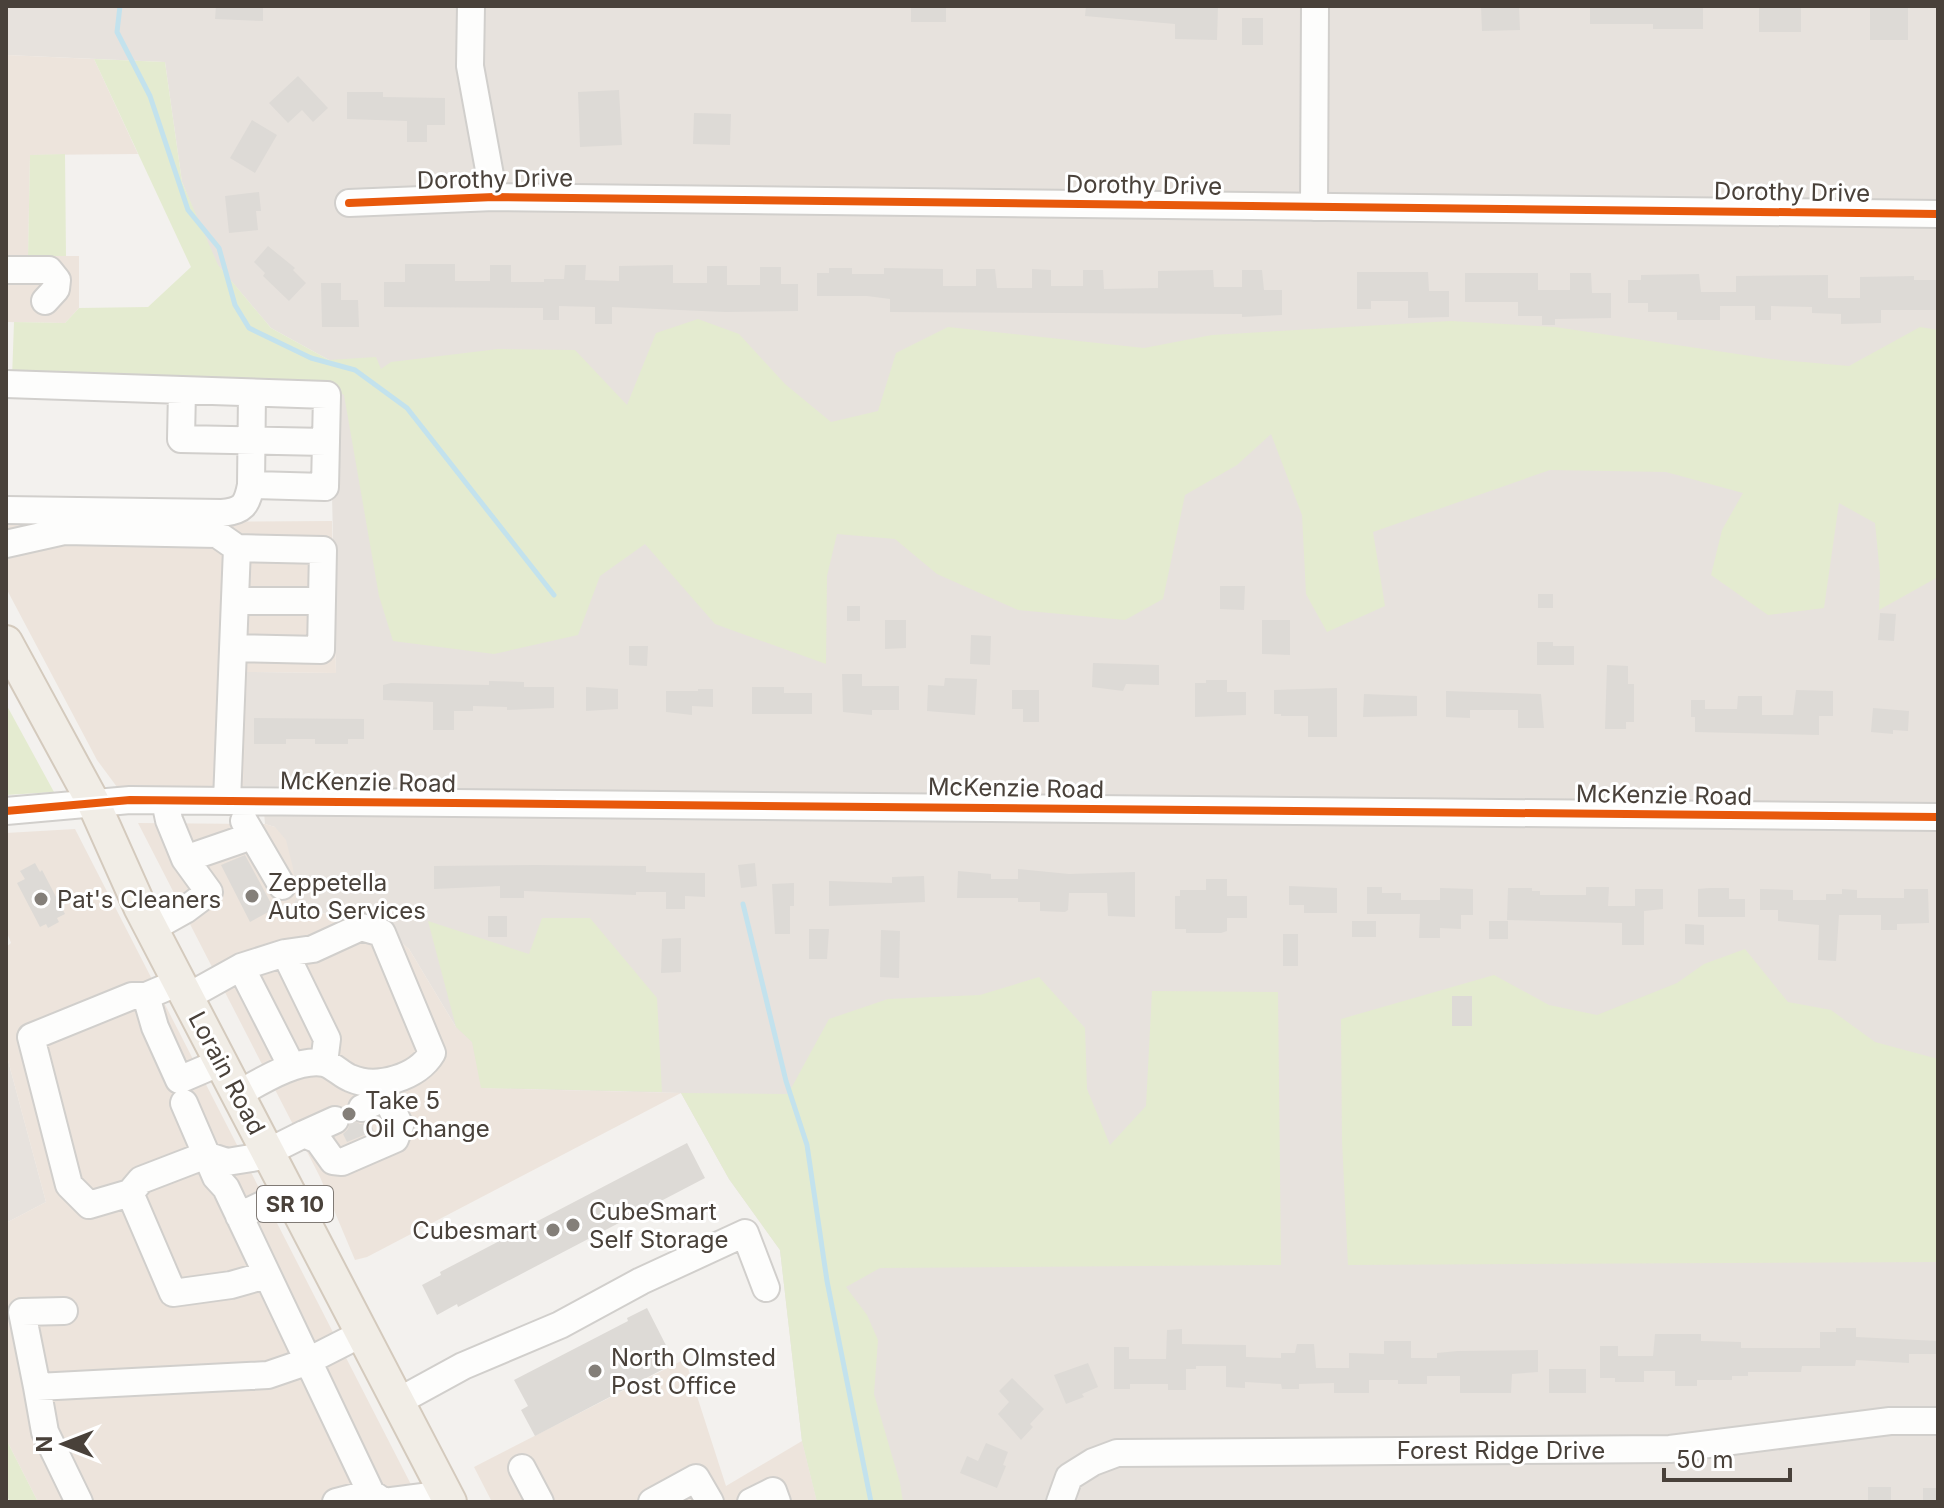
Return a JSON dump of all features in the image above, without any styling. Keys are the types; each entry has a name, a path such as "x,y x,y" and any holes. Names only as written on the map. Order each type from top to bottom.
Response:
{"main road":[{"name":"Lorain Road","path":"6,642 94,804 151,929 448,1498"}],"street":[{"path":"471,6 470,66 494,197"},
{"path":"1314,207 1315,6"},
{"name":"Dorothy Drive","path":"349,203 494,197 1938,214"},
{"path":"6,270 49,270 57,280 56,289 45,301"},
{"path":"6,384 327,395 325,487 251,485"},
{"path":"182,390 181,439 326,442"},
{"path":"6,510 233,512 242,509 248,502 251,485 252,393"},
{"path":"6,544 64,531 79,531 217,534 237,548 323,550 321,650 234,648"},
{"path":"237,548 235,801 282,886"},
{"path":"235,601 322,601"},
{"name":"McKenzie Road","path":"6,811 128,800 1938,817"},
{"path":"151,929 218,898 185,859 169,820 165,801"},
{"path":"185,859 252,836"},
{"path":"238,1094 292,1067 324,1063 353,1080 391,1082 425,1064 432,1053 382,933 361,927 313,949 285,953 183,989 132,996 31,1037 69,1185 89,1205 130,1193 141,1180 206,1155 227,1162 269,1154 335,1120"},
{"path":"285,953 327,1039 324,1063"},
{"path":"241,967 292,1067"},
{"path":"146,996 155,1027 179,1080 221,1062"},
{"path":"304,1134 318,1140 333,1161 342,1162 395,1139 400,1126 386,1097 362,1108"},
{"path":"184,1103 206,1155 239,1216 371,1493 384,1502 448,1498"},
{"path":"239,1216 289,1192"},
{"path":"130,1193 173,1293 231,1285 266,1275"},
{"path":"399,1401 463,1366 560,1325 673,1266 745,1233 766,1288"},
{"path":"64,1311 22,1312 45,1432 79,1502"},
{"path":"37,1387 268,1375 306,1362 363,1333"},
{"name":"Forest Ridge Drive","path":"1065,1490 1093,1462 1117,1453 1670,1449 1890,1421 1938,1421"},
{"path":"522,1468 540,1502"},
{"path":"652,1502 696,1478 710,1502"},
{"path":"751,1502 773,1491 777,1502"},
{"path":"336,1502 371,1493"}],"shaded area":[{"path":"6,6 1938,6 1938,808 920,798 242,786 247,672 336,673 329,360 271,328 215,262 182,182 165,62 6,55"},
{"path":"6,55 94,59 138,154 30,155 28,256 79,256 79,308 65,323 6,322"},
{"path":"332,521 336,673 247,672 243,795 145,794 117,787 97,760 6,588 6,523"},
{"path":"264,812 1938,826 1938,1502 817,1502 802,1441 780,1250 729,1179 681,1093 481,1088 456,1027 409,949 366,914 290,913 275,827 265,824"},
{"path":"138,823 265,824 275,827 286,840 293,868 297,895 291,913 366,914 409,949 456,1027 472,1042 482,1088 681,1093 367,1257 355,1260 320,1177"},
{"path":"75,829 420,1502 38,1502 6,1439 6,1223 46,1202 6,1053 6,947 11,943 6,930 6,833"},
{"path":"6,1053 46,1202 6,1223"},
{"path":"685,1359 726,1486 802,1441 817,1502 492,1502 474,1467"}],"green space":[{"path":"94,59 165,62 182,182 218,265 271,328 329,360 376,357 381,369 391,362 498,349 575,350 627,405 656,333 698,319 739,334 785,384 831,422 878,411 896,353 948,327 1144,348 1212,335 1451,321 1555,327 1771,359 1849,366 1920,327 1938,330 1938,577 1879,610 1880,574 1875,523 1839,503 1824,608 1768,615 1711,575 1722,530 1743,493 1666,472 1550,470 1373,532 1385,606 1327,632 1306,594 1302,515 1271,434 1237,465 1185,495 1163,599 1125,620 1018,610 937,574 895,539 837,534 827,576 826,664 715,624 645,544 600,576 578,635 494,654 393,641 379,596 344,395 329,387 12,378 14,322 65,323 79,308 148,307 191,267"},
{"path":"65,154 66,256 28,256 30,155"},
{"path":"6,704 54,792 6,795"},
{"path":"542,918 590,918 657,998 662,1092 481,1088 472,1042 456,1027 428,921 529,954"},
{"path":"1745,949 1788,1002 1831,1010 1875,1042 1938,1059 1938,1262 1348,1265 1342,1141 1341,1019 1494,975 1549,1005 1597,1015 1677,983 1704,964"},
{"path":"1039,977 1085,1028 1087,1089 1110,1145 1146,1106 1152,991 1278,992 1281,1265 880,1268 846,1287 867,1315 878,1340 874,1394 903,1502 817,1502 802,1441 780,1250 729,1179 681,1093 788,1094 829,1019 888,999 980,995"},
{"path":"6,1439 38,1502 10,1502 6,1494"}],"building":[{"path":"216,6 263,6 263,21 215,19"},
{"path":"911,6 946,6 946,22 911,22"},
{"path":"1086,6 1218,6 1217,40 1175,39 1175,24 1085,16"},
{"path":"1481,6 1519,6 1520,30 1482,31"},
{"path":"1590,6 1703,6 1703,29 1653,29 1653,24 1590,24"},
{"path":"1759,6 1801,6 1801,32 1759,32"},
{"path":"1870,6 1908,6 1908,40 1870,40"},
{"path":"1242,18 1263,18 1263,45 1242,45"},
{"path":"298,76 328,108 313,122 302,110 288,123 269,103"},
{"path":"619,90 622,145 580,147 578,92"},
{"path":"347,92 383,92 383,97 445,98 445,125 427,125 427,142 407,142 407,121 347,119"},
{"path":"694,113 731,114 730,145 693,144"},
{"path":"252,120 277,135 255,173 230,158"},
{"path":"259,192 261,211 256,211 258,230 229,233 225,196"},
{"path":"268,246 295,268 293,270 306,283 289,301 263,276 265,273 254,262"},
{"path":"405,264 455,264 455,281 490,281 490,265 511,265 511,282 564,279 565,265 586,265 585,280 619,281 619,266 673,265 673,283 707,283 707,266 727,266 727,285 760,285 760,267 781,267 781,284 798,284 798,311 725,312 612,307 612,324 595,324 595,307 559,306 559,320 543,320 543,308 384,307 384,282 405,282"},
{"path":"829,268 852,268 852,274 884,274 884,268 943,269 943,286 976,286 976,269 995,269 997,288 1032,288 1032,269 1051,270 1051,286 1083,286 1083,270 1103,270 1104,289 1158,288 1158,271 1213,270 1214,287 1242,287 1242,270 1262,270 1264,290 1282,290 1282,315 890,312 890,299 817,296 817,273 829,273"},
{"path":"1357,272 1428,272 1429,291 1449,291 1449,317 1408,318 1408,301 1371,301 1371,309 1357,309"},
{"path":"1465,273 1538,273 1538,290 1570,290 1570,273 1591,273 1592,293 1611,293 1611,318 1555,319 1555,325 1542,325 1542,316 1518,316 1518,302 1465,302"},
{"path":"1699,274 1701,292 1736,292 1736,276 1828,275 1828,298 1860,298 1860,277 1914,276 1914,280 1936,280 1936,310 1881,310 1881,323 1841,324 1841,314 1812,313 1812,307 1771,306 1771,320 1755,320 1755,306 1720,306 1720,320 1677,320 1677,312 1648,312 1648,303 1628,303 1628,280 1641,280 1641,275"},
{"path":"321,283 341,283 341,300 358,300 359,327 322,327"},
{"path":"1220,586 1245,586 1244,610 1220,609"},
{"path":"1538,594 1553,594 1553,608 1538,608"},
{"path":"847,606 860,606 860,621 847,621"},
{"path":"1880,613 1896,614 1894,641 1878,640"},
{"path":"885,620 906,620 906,648 885,649"},
{"path":"1262,620 1290,620 1290,655 1262,654"},
{"path":"971,635 991,636 990,665 970,664"},
{"path":"1537,642 1574,646 1574,665 1537,665"},
{"path":"629,646 648,646 647,666 629,665"},
{"path":"1093,663 1159,665 1159,685 1126,684 1123,691 1092,687"},
{"path":"1607,665 1628,666 1628,684 1634,684 1634,722 1626,722 1626,729 1605,729"},
{"path":"842,674 862,674 862,686 899,686 899,710 872,710 872,715 843,712"},
{"path":"945,678 977,679 975,715 927,711 928,685 944,686"},
{"path":"1206,680 1227,680 1227,692 1246,692 1246,715 1195,717 1195,683 1206,683"},
{"path":"489,681 524,682 524,687 554,687 554,708 507,710 507,707 473,706 473,711 454,711 454,730 433,730 433,702 383,700 383,685 391,683 489,685"},
{"path":"586,687 618,689 618,709 586,711"},
{"path":"752,687 784,687 784,693 812,693 812,714 752,714"},
{"path":"1337,688 1337,737 1308,737 1308,716 1274,714 1274,690"},
{"path":"713,689 713,707 692,706 692,715 666,712 666,691"},
{"path":"1012,690 1039,690 1039,722 1023,722 1023,709 1012,709"},
{"path":"1796,690 1833,691 1833,716 1819,716 1819,735 1695,732 1691,700 1705,700 1705,709 1737,709 1738,696 1762,696 1762,715 1793,715"},
{"path":"1446,691 1541,694 1544,728 1518,728 1518,710 1470,710 1470,718 1446,717"},
{"path":"1364,694 1417,696 1417,716 1363,717"},
{"path":"1873,708 1909,711 1908,731 1893,730 1893,734 1871,732"},
{"path":"254,718 364,719 364,739 348,739 348,744 315,744 315,739 286,739 286,744 254,744"},
{"name":"Zeppetella Auto Services","path":"245,855 274,909 250,922 221,865"},
{"name":"Pat's Cleaners","path":"35,863 40,872 42,870 65,914 48,928 46,924 40,927 17,883 25,879 20,871"},
{"path":"755,863 757,886 741,888 738,865"},
{"path":"434,866 646,866 646,872 705,873 705,897 685,896 685,909 666,909 666,892 636,892 636,895 524,891 524,898 500,898 500,886 434,889"},
{"path":"1018,869 1069,874 1135,872 1135,917 1108,916 1107,893 1069,893 1068,910 1065,912 1040,911 1040,902 1018,902 1018,898 957,898 958,871 991,874 991,879 1018,879"},
{"path":"924,876 925,902 829,906 829,881 892,883 892,877"},
{"path":"1206,879 1227,879 1227,896 1247,896 1247,918 1227,918 1227,931 1221,933 1186,933 1186,929 1175,929 1175,896 1180,896 1180,890 1206,890"},
{"path":"794,883 790,934 775,934 772,884"},
{"path":"1289,886 1337,888 1337,913 1304,913 1304,905 1289,905"},
{"path":"1367,887 1382,887 1382,893 1401,893 1401,900 1440,900 1440,888 1473,889 1473,915 1461,915 1461,929 1440,928 1440,938 1419,938 1420,914 1367,914"},
{"path":"1586,887 1609,887 1608,906 1635,906 1635,889 1663,889 1663,909 1644,911 1644,945 1622,945 1622,923 1507,920 1508,888 1532,888 1532,891 1540,891 1540,895 1586,895"},
{"path":"1729,888 1729,899 1745,899 1745,917 1698,917 1698,889"},
{"path":"1760,889 1793,890 1793,900 1826,900 1826,894 1842,894 1842,889 1857,890 1857,898 1904,898 1904,889 1928,889 1929,923 1897,924 1897,930 1881,930 1881,915 1839,915 1836,961 1818,960 1819,925 1778,921 1778,910 1760,910"},
{"path":"488,916 507,916 507,937 488,937"},
{"path":"1352,921 1376,921 1376,937 1352,937"},
{"path":"1489,921 1508,921 1508,939 1489,939"},
{"path":"1685,924 1704,925 1704,945 1685,944"},
{"path":"809,929 829,929 827,959 809,959"},
{"path":"881,930 900,931 899,978 880,977"},
{"path":"1283,934 1298,934 1298,966 1283,966"},
{"path":"681,938 681,972 661,973 662,939"},
{"path":"1452,996 1472,996 1472,1026 1452,1026"},
{"path":"351,1119 360,1124 370,1122 374,1131 347,1142 343,1134"},
{"name":"CubeSmart Self Storage","path":"687,1143 705,1178 458,1307 457,1304 437,1315 422,1285 441,1275 440,1272"},
{"name":"North Olmsted Post Office","path":"647,1308 675,1363 535,1436 521,1410 528,1406 514,1380"},
{"path":"1836,1328 1856,1328 1856,1337 1938,1341 1938,1354 1909,1354 1909,1363 1856,1360 1855,1366 1802,1366 1801,1372 1748,1372 1748,1376 1732,1376 1732,1380 1697,1380 1697,1386 1675,1386 1675,1371 1644,1371 1644,1382 1615,1382 1615,1378 1600,1378 1600,1346 1618,1346 1618,1356 1653,1356 1655,1334 1701,1334 1701,1341 1741,1342 1741,1348 1820,1348 1820,1332 1836,1332"},
{"path":"1182,1329 1182,1344 1246,1345 1246,1357 1281,1358 1281,1353 1295,1353 1297,1344 1314,1344 1316,1368 1349,1368 1349,1353 1384,1354 1384,1341 1411,1341 1411,1358 1437,1358 1437,1353 1458,1351 1538,1350 1538,1372 1512,1374 1511,1393 1460,1393 1460,1376 1427,1376 1427,1384 1369,1380 1369,1393 1334,1393 1334,1383 1299,1384 1299,1389 1282,1389 1281,1384 1245,1382 1245,1388 1226,1387 1226,1366 1186,1369 1186,1390 1168,1390 1168,1384 1130,1384 1130,1389 1114,1389 1114,1347 1129,1347 1129,1359 1166,1359 1167,1330"},
{"path":"1088,1363 1098,1387 1066,1404 1054,1375"},
{"path":"1549,1369 1586,1369 1586,1393 1549,1393"},
{"path":"1012,1378 1044,1409 1021,1440 998,1414 1009,1402 999,1391"},
{"path":"986,1443 1008,1452 997,1488 960,1473 967,1456 978,1461"},
{"path":"1868,1487 1891,1487 1891,1502 1868,1502"},
{"path":"1923,1488 1938,1488 1938,1502 1923,1502"}],"waterway":[{"path":"120,6 117,32 150,96 188,210 219,248 235,305 249,328 311,358 355,370 407,408 554,595"},
{"path":"743,904 786,1081 807,1145 827,1281 871,1502"}],"cycle path":[{"path":"349,203 494,197 1938,214"},
{"path":"6,811 130,800 1938,817"}],"place":[{"name":"Zeppetella Auto Services","path":"252,896"},
{"name":"Pat's Cleaners","path":"41,899"},
{"name":"Take 5 Oil Change","path":"349,1114"},
{"name":"CubeSmart Self Storage","path":"573,1225"},
{"name":"Cubesmart","path":"553,1230"},
{"name":"North Olmsted Post Office","path":"595,1371"}]}
